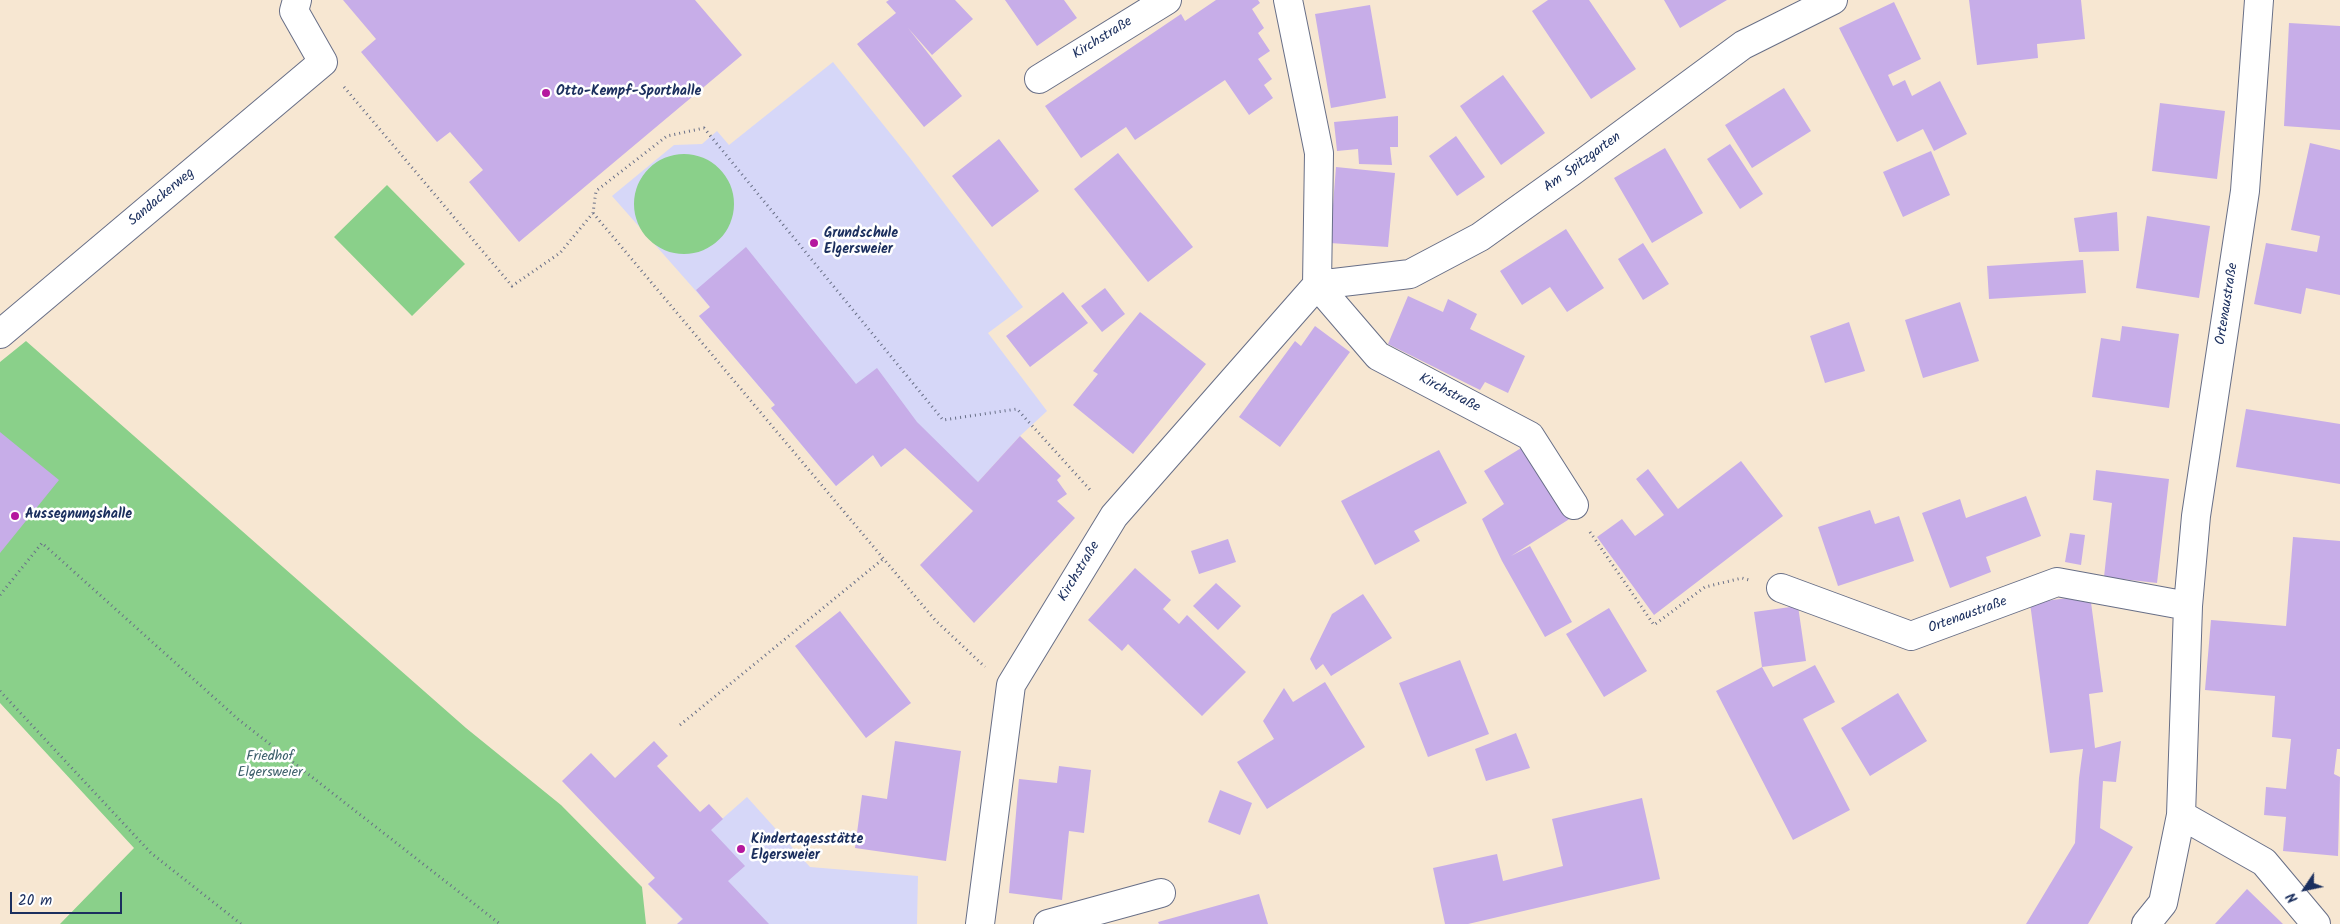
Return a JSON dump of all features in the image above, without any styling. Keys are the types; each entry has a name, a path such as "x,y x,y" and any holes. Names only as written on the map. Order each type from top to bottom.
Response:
{"street":[{"path":"297,0 294,11 323,62"},
{"name":"Kirchstraße","path":"1039,79 1167,0"},
{"path":"1288,0 1319,153 1317,285"},
{"name":"Am Spitzgarten","path":"1317,285 1410,274 1480,237 1743,45 1833,0"},
{"name":"Ortenaustraße","path":"2146,924 2162,903 2181,815 2188,606 2196,516 2246,191 2259,0"},
{"name":"Sandackerweg","path":"0,334 323,62"},
{"name":"Kirchstraße","path":"980,924 1011,685 1114,516 1317,285 1378,356 1530,436 1574,506"},
{"name":"Ortenaustraße","path":"1781,588 1911,636 2057,582 2188,606"},
{"path":"2181,815 2264,862 2316,924"},
{"path":"1048,924 1161,894"}],"path":[{"path":"323,62 512,286 560,253 593,214 596,191 667,136 704,128 943,420 1017,409 1114,516"},
{"path":"593,214 883,559 950,634 978,662 1011,685"},
{"path":"1574,506 1654,625 1706,587 1742,578 1781,588"},
{"path":"0,595 42,543 239,720 500,924"},
{"path":"680,726 883,559"},
{"path":"0,691 152,853 241,924"}],"shaded area":[{"name":"Grundschule Elgersweier","path":"833,62 910,158 1023,307 988,333 1047,411 1020,436 978,482 905,448 881,467 873,455 836,486 771,408 775,405 699,316 710,307 612,196 674,145 702,144 717,131 729,145"},
{"name":"Kindertagesstätte Elgersweier","path":"747,797 810,867 918,876 917,924 677,924 682,919 648,884"}],"green space":[{"path":"684,154 703,157 720,168 731,185 734,204 731,223 720,240 703,251 684,254 665,251 648,240 637,223 634,204 637,185 648,168 665,157"},
{"path":"387,185 465,264 412,316 334,237"},
{"name":"Friedhof Elgersweier","path":"26,341 466,728 561,805 642,887 646,924 60,924 134,848 0,703 0,362"}],"building":[{"name":"Otto-Kempf-Sporthalle","path":"343,0 695,0 742,55 519,242 469,182 483,170 450,132 437,142 361,52 376,39"},
{"path":"889,0 955,0 973,19 932,55 908,28 962,96 924,127 857,44 896,13 886,2"},
{"path":"1005,0 1064,0 1077,18 1037,46"},
{"path":"1216,0 1258,0 1260,3 1252,9 1264,28 1258,33 1270,51 1258,59 1272,79 1264,85 1273,98 1249,115 1225,80 1135,140 1126,127 1081,158 1045,106 1181,14 1185,21"},
{"path":"1548,0 1589,0 1636,69 1591,99 1532,11"},
{"path":"1664,0 1727,0 1680,28"},
{"path":"1969,0 2081,0 2085,39 2037,44 2038,58 1977,65"},
{"path":"1894,2 1921,59 1888,75 1893,86 1905,80 1912,96 1940,81 1967,134 1934,151 1923,129 1897,142 1839,28"},
{"path":"1370,5 1386,98 1331,108 1315,14"},
{"path":"2289,23 2340,26 2340,130 2284,126"},
{"path":"1503,75 1545,133 1501,165 1460,106"},
{"path":"1784,88 1811,131 1752,168 1725,125"},
{"path":"2160,103 2225,111 2217,179 2152,171"},
{"path":"1398,116 1398,147 1390,147 1392,165 1359,164 1358,149 1337,151 1334,122"},
{"path":"1456,136 1485,177 1457,196 1429,156"},
{"path":"999,139 1039,191 992,227 952,176"},
{"path":"2310,143 2340,150 2340,295 2306,288 2301,314 2254,304 2266,243 2317,252 2320,236 2291,230"},
{"path":"1730,144 1763,194 1740,209 1707,159"},
{"path":"1665,148 1703,213 1652,243 1614,178"},
{"path":"1931,151 1950,195 1903,217 1883,172"},
{"path":"1118,153 1193,247 1148,282 1074,189"},
{"path":"1336,167 1395,173 1388,247 1330,243"},
{"path":"2117,212 2119,251 2079,252 2074,218"},
{"path":"2147,216 2210,226 2199,298 2136,288"},
{"path":"1566,229 1604,288 1567,312 1550,287 1522,305 1500,271"},
{"path":"1643,243 1669,284 1643,300 1618,259"},
{"path":"746,247 856,384 877,368 917,422 978,482 1020,436 1061,476 1057,480 1067,494 1057,501 1075,518 974,623 920,565 973,511 905,448 881,467 873,455 836,486 771,408 775,405 699,316 710,307 696,290"},
{"path":"2083,260 2086,293 1989,299 1987,266"},
{"path":"1105,288 1125,314 1102,332 1081,306"},
{"path":"1063,292 1088,323 1030,367 1006,336"},
{"path":"1408,296 1443,312 1448,299 1477,314 1470,329 1525,356 1508,393 1485,382 1480,390 1388,344"},
{"path":"1960,302 1979,361 1923,378 1905,320"},
{"path":"1140,312 1206,364 1133,454 1073,405 1098,374 1093,371"},
{"path":"1849,322 1865,371 1825,383 1810,336"},
{"path":"1315,326 1350,352 1280,447 1239,417 1295,341 1301,346"},
{"path":"2122,326 2179,334 2169,408 2092,397 2101,338 2120,341"},
{"path":"2246,409 2340,424 2340,484 2236,467"},
{"name":"Aussegnungshalle","path":"0,432 59,480 0,553"},
{"path":"1526,445 1571,518 1511,556 1530,546 1572,622 1545,637 1502,561 1482,519 1504,504 1484,471"},
{"path":"1439,450 1467,503 1414,531 1420,541 1375,565 1341,501"},
{"path":"1741,461 1783,516 1654,615 1597,537 1622,519 1635,536 1664,515 1636,479 1648,469 1678,509"},
{"path":"2096,470 2169,479 2157,583 2104,577 2112,503 2093,500"},
{"path":"2026,496 2041,536 1986,557 1991,572 1950,588 1922,513 1960,499 1966,518"},
{"path":"1870,510 1875,524 1899,516 1914,561 1838,586 1818,527"},
{"path":"2070,533 2085,535 2081,565 2065,562"},
{"path":"2293,537 2340,541 2340,749 2337,749 2334,774 2340,777 2338,856 2283,851 2286,817 2264,815 2266,787 2286,789 2291,739 2272,737 2275,696 2205,690 2211,620 2286,626"},
{"path":"1228,539 1236,562 1199,574 1191,551"},
{"path":"1135,568 1171,600 1163,609 1179,624 1187,615 1246,672 1202,716 1128,644 1122,651 1088,620"},
{"path":"1216,583 1241,606 1218,630 1193,606"},
{"path":"1363,594 1392,638 1331,676 1323,664 1316,670 1310,659 1332,614"},
{"path":"2090,595 2103,692 2089,694 2095,748 2121,741 2116,782 2103,781 2100,828 2133,847 2088,924 2026,924 2075,843 2079,778 2083,749 2050,753 2030,603"},
{"path":"1798,606 1806,661 1762,667 1754,612"},
{"path":"1609,608 1647,671 1604,697 1566,634"},
{"path":"840,611 911,703 866,738 795,646"},
{"path":"1460,660 1489,734 1428,757 1399,683"},
{"path":"1815,665 1835,702 1803,719 1850,810 1793,840 1716,691 1762,667 1773,687"},
{"path":"1325,682 1365,747 1267,809 1237,762 1274,739 1263,721 1284,688 1293,702"},
{"path":"1898,693 1927,741 1870,776 1841,728"},
{"path":"1516,733 1530,768 1486,781 1475,749"},
{"path":"654,741 668,756 657,766 700,812 709,804 723,819 711,830 745,866 728,881 769,924 677,924 683,919 648,884 655,878 562,781 591,753 615,778"},
{"path":"895,741 961,751 946,861 855,848 862,795 887,799"},
{"path":"1059,766 1091,770 1084,833 1069,831 1062,900 1009,893 1019,779 1057,783"},
{"path":"1220,790 1252,803 1240,835 1208,822"},
{"path":"1642,798 1660,879 1468,924 1445,924 1433,868 1497,854 1503,881 1563,866 1552,819"},
{"path":"2247,889 2283,924 2215,924"},
{"path":"1259,894 1268,924 1159,924 1158,922"}],"place":[{"name":"Otto-Kempf-Sporthalle","path":"546,93"},
{"name":"Grundschule Elgersweier","path":"814,243"},
{"name":"Aussegnungshalle","path":"15,516"},
{"name":"Kindertagesstätte Elgersweier","path":"741,849"}]}
